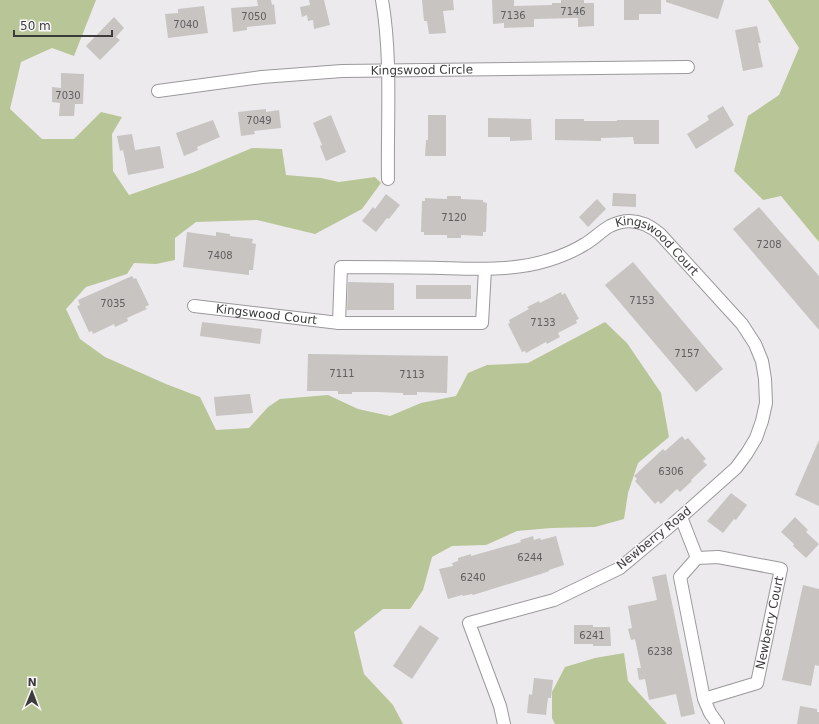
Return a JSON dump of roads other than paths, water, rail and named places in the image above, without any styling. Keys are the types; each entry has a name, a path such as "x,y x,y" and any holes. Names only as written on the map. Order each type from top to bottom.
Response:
{"street":[{"path":"382,0 387,36 388,179"},
{"name":"Kingswood Circle","path":"158,91 292,74 387,70 688,67"},
{"name":"Kingswood Court","path":"339,322 341,267 485,269 524,267 559,257 586,244 610,226 627,221 639,222 650,226 660,234 742,324 760,355 765,373 766,391"},
{"name":"Kingswood Court","path":"194,306 339,322 482,323 485,269"},
{"name":"Newberry Road","path":"504,724 500,706 469,623 554,600 620,568 681,517 736,468 747,453 761,427 766,404 766,391"},
{"path":"681,517 697,558 680,577 704,699 710,713 718,724"},
{"name":"Newberry Court","path":"697,558 718,557 781,569 757,683 704,699"}]}
